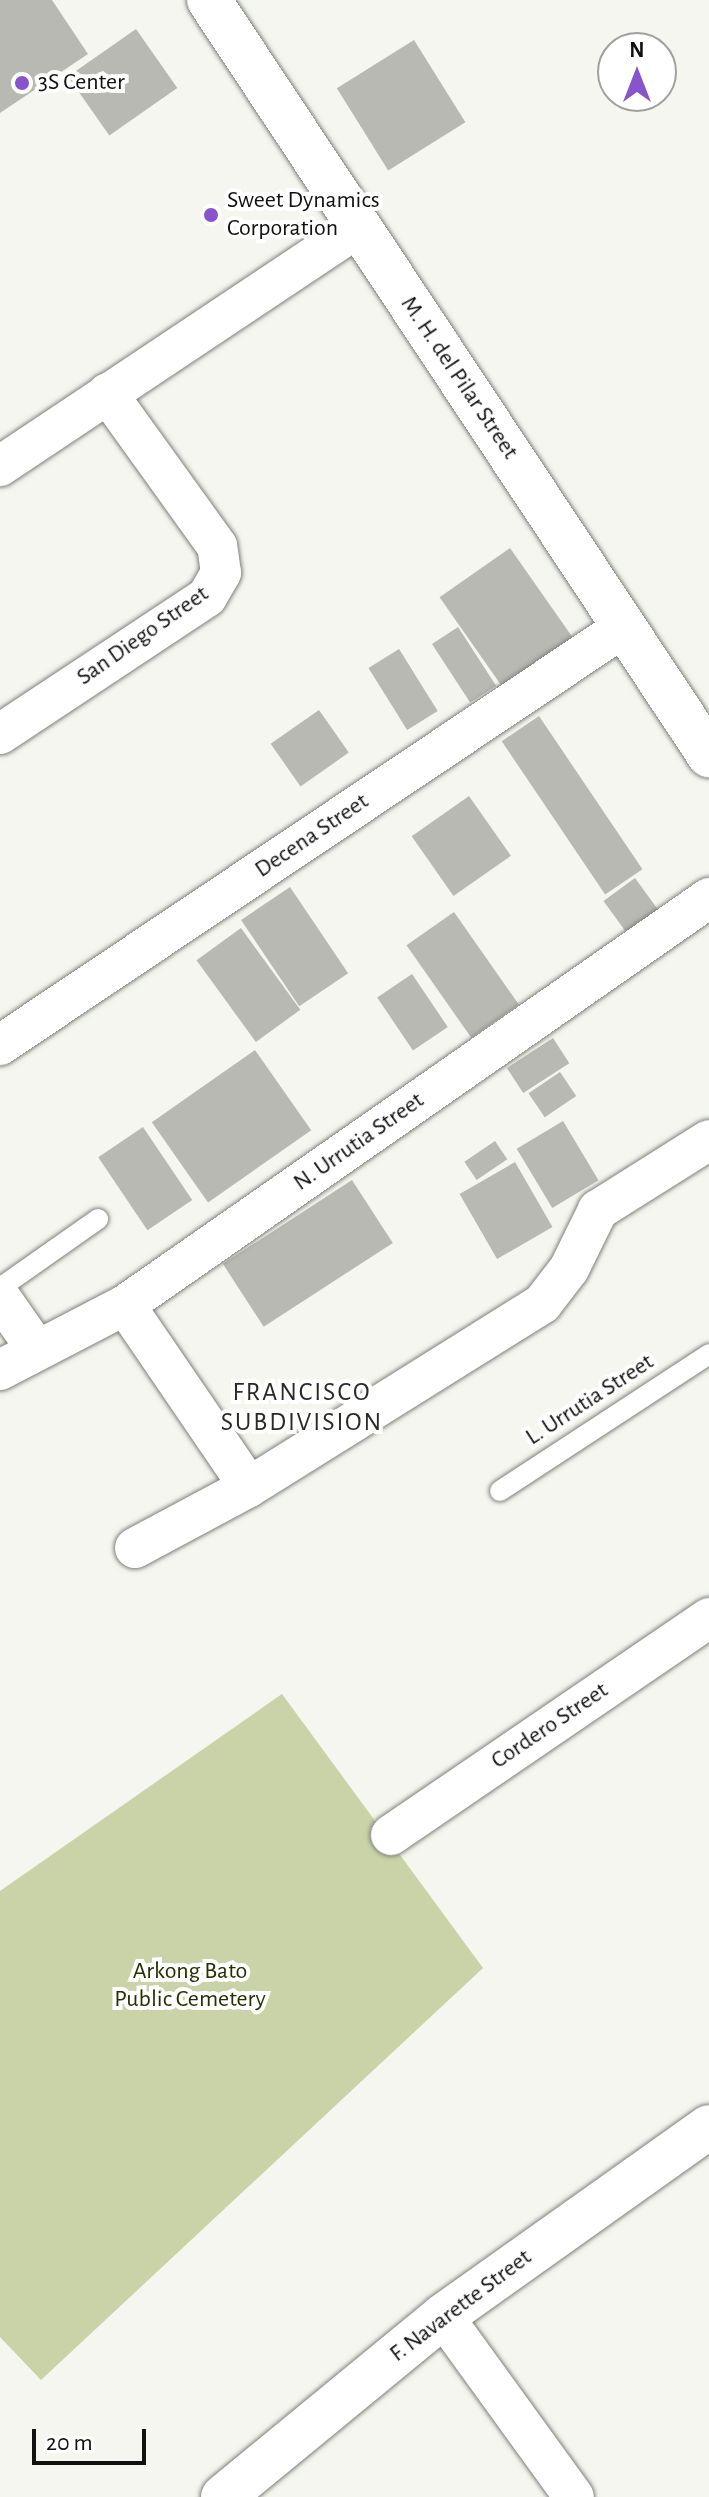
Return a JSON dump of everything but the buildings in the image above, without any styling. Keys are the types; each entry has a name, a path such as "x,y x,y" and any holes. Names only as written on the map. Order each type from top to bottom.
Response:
{"main road":[{"name":"M. H. del Pilar Street","path":"209,0 709,755"},
{"name":"F. Navarette Street","path":"223,2497 443,2316 709,2127"}],"street":[{"path":"0,466 359,227"},
{"name":"San Diego Street","path":"0,734 207,597 221,573 217,546 107,393"},
{"name":"Decena Street","path":"0,1045 624,627"},
{"name":"N. Urrutia Street","path":"0,1370 35,1347 125,1305 709,898"},
{"path":"135,1548 249,1487 542,1304 569,1269 598,1210 709,1140"},
{"path":"0,1297 35,1347"},
{"path":"125,1305 249,1487"},
{"name":"Cordero Street","path":"391,1835 709,1618"},
{"path":"443,2316 574,2497"}],"lane":[{"path":"0,1288 98,1219"},
{"name":"L. Urrutia Street","path":"500,1491 709,1354"}],"green space":[{"name":"Arkong Bato Public Cemetery","path":"282,1694 483,1968 41,2380 0,2337 0,1891"}],"place":[{"name":"3S Center","path":"22,83"},
{"name":"Sweet Dynamics Corporation","path":"211,215"}],"district":[{"name":"FRANCISCO SUBDIVISION","path":"302,1408"}]}
